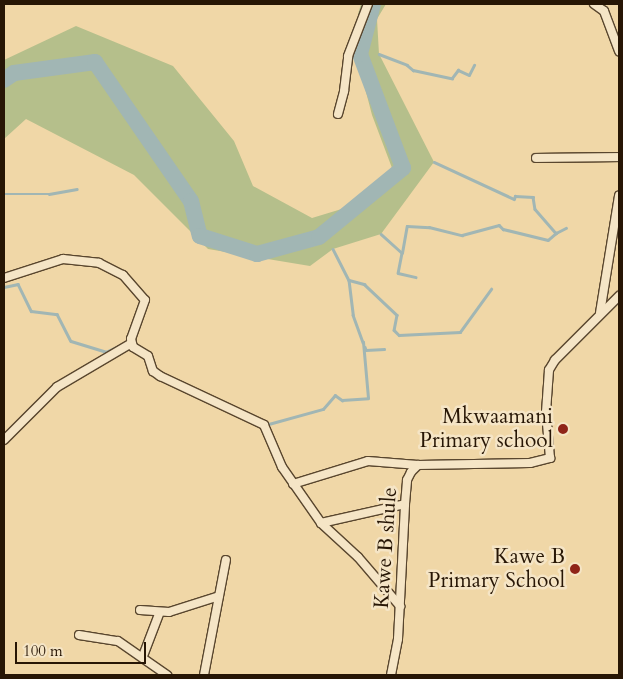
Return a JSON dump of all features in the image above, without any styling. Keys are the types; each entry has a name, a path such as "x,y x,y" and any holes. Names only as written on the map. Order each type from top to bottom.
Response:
{"street":[{"path":"338,114 344,91 348,56 368,4"},
{"path":"594,4 604,11 619,51"},
{"path":"536,158 619,156"},
{"path":"600,313 619,196"},
{"path":"4,278 63,259 88,260 123,275 145,300 130,344 57,387 4,440"},
{"path":"600,313 619,296"},
{"name":"Kawe B shule","path":"390,675 398,639 407,480 418,465 530,463 550,458 546,412 549,370 600,313"},
{"path":"130,344 148,356 153,371 160,376 264,425 293,484 321,523 358,557 400,606"},
{"path":"293,484 368,461 418,465"},
{"path":"321,523 405,504"},
{"path":"204,675 226,560"},
{"path":"140,610 159,614 219,596"},
{"path":"143,656 159,614"},
{"path":"79,635 118,641 143,656 167,675"}],"green space":[{"path":"361,4 386,4 377,19 379,54 434,162 381,234 333,249 310,266 208,249 134,175 26,119 4,139 4,60 76,26 173,66 234,141 253,186 312,218 358,204 392,168 372,115 360,69 358,14"}],"waterway":[{"path":"4,80 14,73 95,62 191,201 200,236 257,254 319,237 403,168 360,54 373,4"},
{"path":"379,54 407,65 413,70 452,78 458,70 469,75 474,65"},
{"path":"434,162 514,199 515,196 533,197 535,209 556,233 566,228"},
{"path":"4,194 49,194 77,189"},
{"path":"402,253 407,226 429,227 462,235 499,225 503,229 548,240 556,233"},
{"path":"381,234 402,253 398,273 416,277"},
{"path":"333,249 349,280 364,284 397,315 394,330 399,335 460,332 491,289"},
{"path":"349,280 353,315 363,342"},
{"path":"4,287 18,284 31,311 57,314 71,341 106,352 121,345"},
{"path":"265,425 323,409 335,395 342,400 368,398 363,342"},
{"path":"365,347 366,350 384,349"}],"place":[{"name":"Mkwaamani Primary school","path":"563,429"},
{"name":"Kawe B Primary School","path":"575,569"}]}
